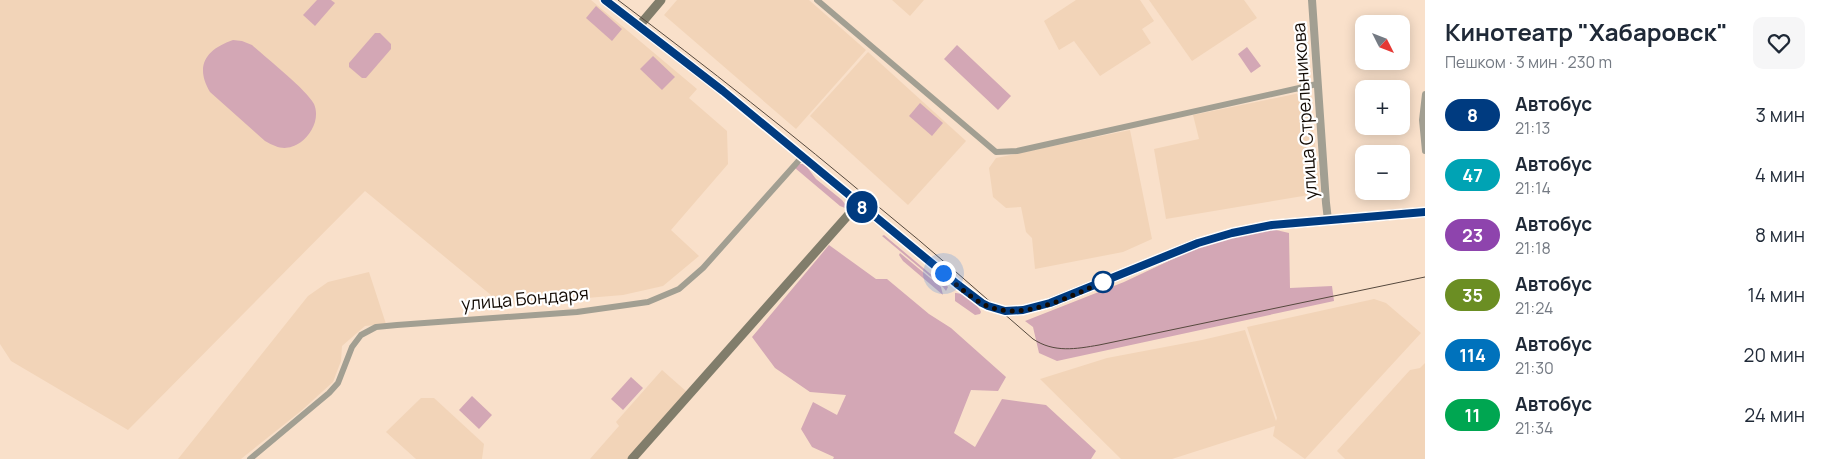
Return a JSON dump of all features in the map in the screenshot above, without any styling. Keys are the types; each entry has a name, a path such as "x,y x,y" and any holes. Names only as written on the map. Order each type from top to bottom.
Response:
{"main road":[{"path":"605,0 723,91 858,204 974,298 988,306 1011,311 1050,303 1198,243 1232,233 1272,225 1425,212"},
{"path":"639,26 661,0"},
{"path":"632,459 858,204"}],"street":[{"path":"817,0 996,152 1017,151 1317,84"},
{"name":"улица Стрельникова","path":"1312,0 1328,220"},
{"path":"1425,94 1422,120 1425,151"},
{"name":"улица Бондаря","path":"250,459 329,393 338,383 352,347 366,332 376,327 577,312 648,302 679,288 703,268 802,157"}],"shaded area":[{"path":"0,0 591,0 697,89 689,98 727,131 728,164 671,230 699,256 663,286 623,295 503,305 365,191 128,430 11,361 0,344"},
{"path":"317,0 331,0 335,3 315,26 303,15"},
{"path":"677,0 809,0 866,50 796,129 664,15"},
{"path":"892,0 924,0 910,16"},
{"path":"1076,0 1140,0 1154,21 1142,29 1151,43 1100,76 1074,41 1059,50 1044,21"},
{"path":"1149,0 1244,0 1257,18 1192,61"},
{"path":"596,6 622,29 612,41 586,18"},
{"path":"375,33 380,33 391,44 391,49 366,78 362,78 349,67 349,63"},
{"path":"233,40 252,45 295,82 314,104 316,115 314,125 309,135 301,142 291,147 283,148 265,141 210,92 203,74 203,66 206,59 216,48"},
{"path":"957,45 1011,96 998,110 944,59"},
{"path":"1247,47 1261,66 1251,73 1238,54"},
{"path":"868,52 966,141 908,205 810,116"},
{"path":"653,56 675,77 662,90 640,69"},
{"path":"1300,93 1309,95 1321,193 1166,219 1154,149 1199,139 1193,115"},
{"path":"920,103 943,123 932,136 909,116"},
{"path":"1130,130 1152,239 1123,252 1035,269 1032,238 1026,232 1021,207 1006,208 993,197 989,168 996,158"},
{"path":"799,164 807,167 816,179 842,200 845,208 840,206 795,168"},
{"path":"1272,229 1289,233 1290,288 1332,286 1334,301 1057,361 1039,353 1033,327 1025,321 1124,282 1192,250 1222,239"},
{"path":"884,235 934,277 943,280 948,287 946,291 882,236"},
{"path":"829,245 876,279 887,279 929,314 951,328 1006,377 998,391 971,390 954,433 975,447 1002,399 1046,405 1096,451 1091,459 833,459 834,457 812,447 801,429 813,402 837,415 846,395 810,392 775,368 752,337"},
{"path":"900,253 941,287 943,295 903,261 899,255"},
{"path":"369,272 386,324 365,326 342,346 341,361 333,382 301,411 241,459 178,459 308,296 328,282"},
{"path":"955,293 962,294 974,302 981,312 980,314 975,315 955,301"},
{"path":"1374,299 1386,303 1421,333 1305,459 1273,436 1275,426 1172,459 1121,459 1040,379 1107,358 1245,330 1276,421 1277,418 1247,327"},
{"path":"1425,363 1425,459 1345,459 1337,451 1410,370 1420,368"},
{"path":"662,370 687,392 628,459 590,459 619,426 616,422"},
{"path":"631,377 643,388 623,410 611,399"},
{"path":"472,396 492,415 479,429 459,410"},
{"path":"421,398 434,398 484,444 482,459 416,459 386,432"}],"tram line":[{"path":"618,0 718,76 816,155 919,240 1033,339 1049,346 1074,349 1099,345 1425,277"}],"bus line":[{"name":"8","path":"605,0 723,91 884,226 957,284 982,303 1005,311 1036,308 1198,243 1232,233 1272,225 1425,212"}],"route":[{"path":"943,273 982,303 1005,311 1036,308 1103,282"}]}
